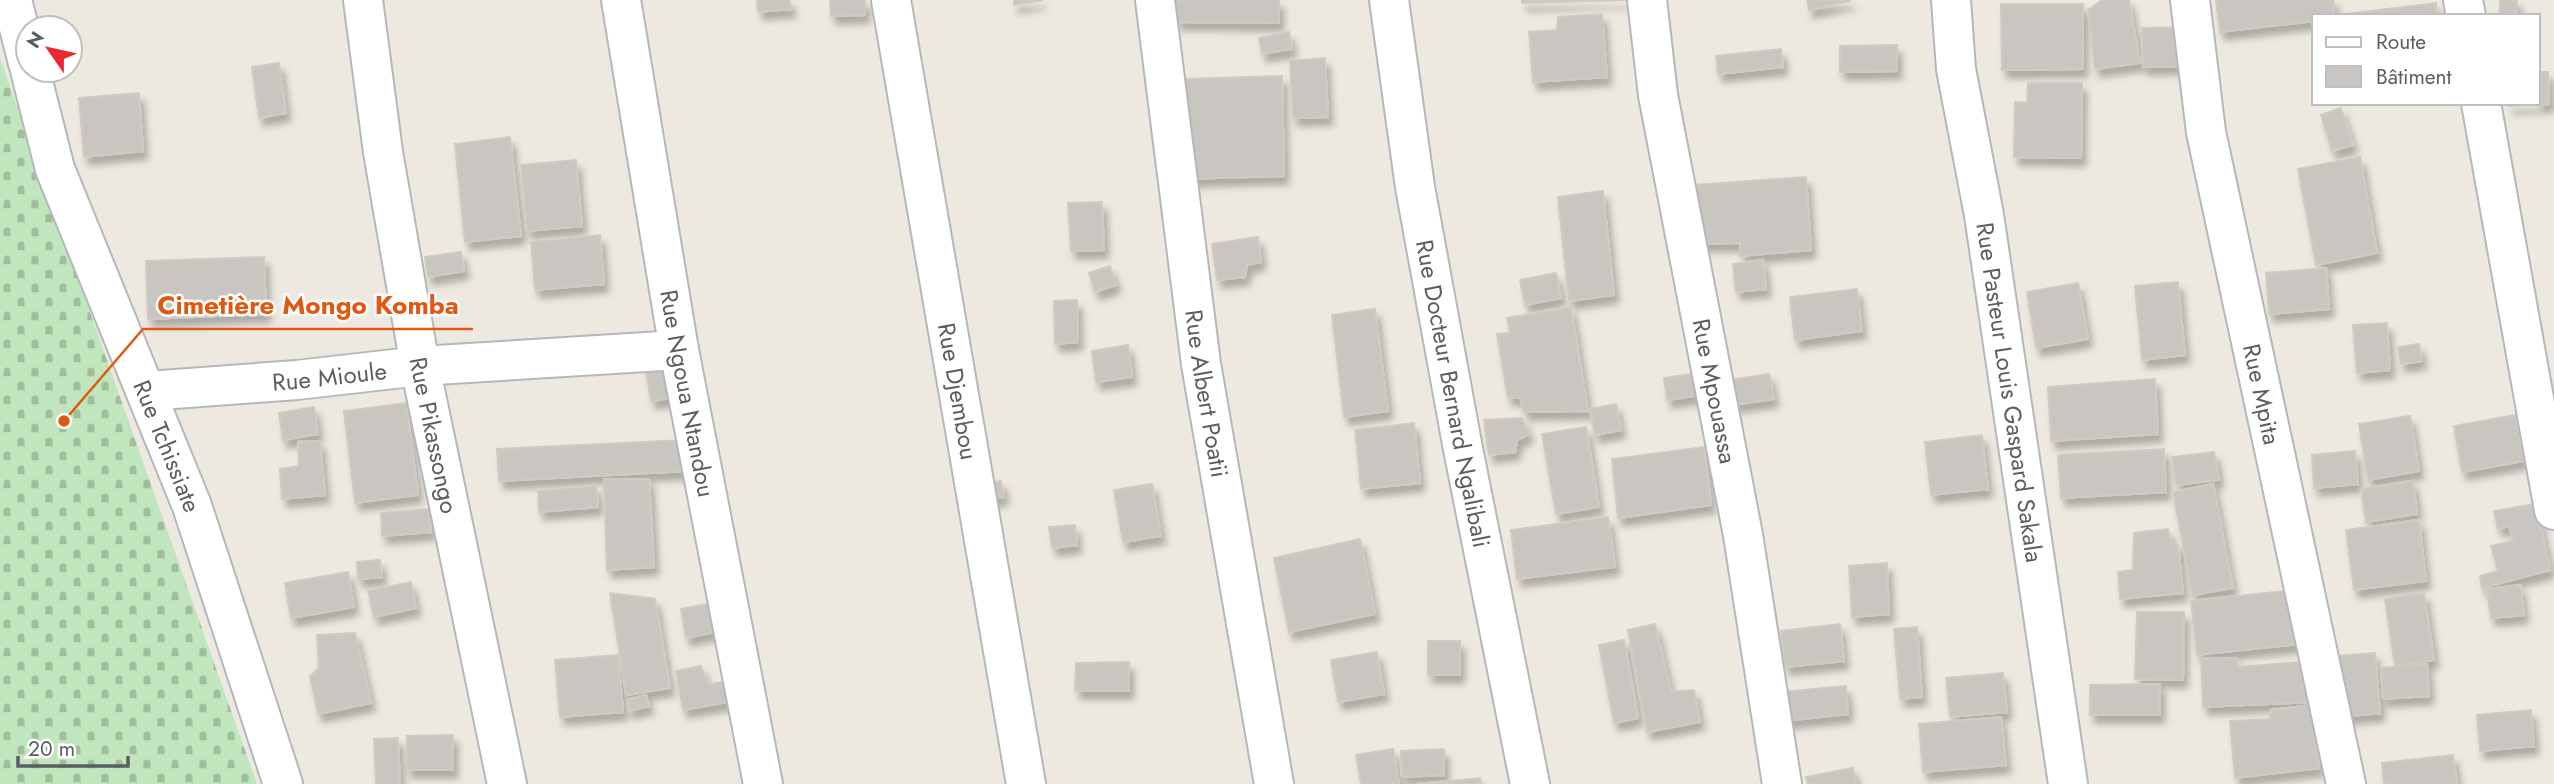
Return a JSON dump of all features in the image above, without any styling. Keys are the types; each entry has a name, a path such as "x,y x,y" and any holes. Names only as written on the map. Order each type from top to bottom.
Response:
{"street":[{"name":"Rue Pikassongo","path":"363,0 383,152 420,366 507,784"},
{"name":"Rue Ngoua Ntandou","path":"621,0 678,350 763,784"},
{"name":"Rue Djembou","path":"891,0 1026,784"},
{"name":"Rue Albert Poatii","path":"1155,0 1200,364 1274,784"},
{"name":"Rue Docteur Bernard Ngalibali","path":"1389,0 1415,187 1463,449 1530,784"},
{"name":"Rue Mpouassa","path":"1647,0 1658,95 1743,535 1782,784"},
{"name":"Rue Pasteur Louis Gaspard Sakala","path":"1951,0 1955,69 1984,215 2068,784"},
{"name":"Rue Mpita","path":"2190,0 2206,132 2346,784"},
{"name":"Rue Tchissiate","path":"34,84 55,169 148,391 192,506 283,784"},
{"path":"2481,105 2554,510"},
{"name":"Rue Mioule","path":"148,391 297,380 420,366 678,350"}],"green space":[{"path":"0,58 257,784 0,784"}],"building":[{"path":"757,0 790,0 791,9 758,12"},
{"path":"830,0 865,0 865,15 831,16"},
{"path":"1014,0 1043,0 1014,5"},
{"path":"1176,0 1279,0 1279,23 1176,22"},
{"path":"1522,0 1628,0 1522,3"},
{"path":"1807,0 1850,0 1850,1 1809,10"},
{"path":"2102,0 2129,0 2140,63 2095,69 2088,10"},
{"path":"2216,0 2334,0 2333,14 2312,14 2312,21 2220,32"},
{"path":"2500,0 2517,0 2517,14 2500,14"},
{"path":"2436,3 2437,14 2346,14"},
{"path":"2001,4 2083,4 2083,69 2002,70"},
{"path":"1602,14 1607,77 1533,82 1529,32 1557,30 1558,17"},
{"path":"2184,27 2185,66 2143,67 2142,28"},
{"path":"1289,32 1292,49 1262,54 1259,38"},
{"path":"1897,45 1897,71 1840,72 1840,46"},
{"path":"1781,49 1783,67 1718,74 1716,56"},
{"path":"1325,58 1328,117 1293,118 1290,61"},
{"path":"279,63 286,113 259,118 252,67"},
{"path":"2540,72 2548,72 2549,104 2540,104"},
{"path":"1282,76 1284,176 1186,179 1184,79"},
{"path":"2028,83 2082,83 2081,158 2014,157 2015,102 2027,103"},
{"path":"139,93 143,151 84,157 79,98"},
{"path":"2341,108 2353,145 2332,151 2321,115"},
{"path":"510,137 521,236 465,242 455,144"},
{"path":"2360,157 2377,253 2316,265 2298,169"},
{"path":"576,160 582,226 527,231 521,165"},
{"path":"1806,177 1811,250 1740,256 1740,243 1697,244 1694,185"},
{"path":"1603,191 1614,295 1569,301 1558,197"},
{"path":"1102,202 1104,250 1071,251 1068,203"},
{"path":"600,235 604,284 535,290 531,242"},
{"path":"1258,237 1261,262 1247,265 1245,277 1217,280 1212,244"},
{"path":"461,252 464,271 428,277 425,257"},
{"path":"264,257 266,314 148,319 146,261"},
{"path":"1763,260 1766,289 1736,292 1733,264"},
{"path":"1110,266 1116,285 1095,292 1089,273"},
{"path":"2326,268 2329,309 2269,314 2266,273"},
{"path":"1556,273 1561,298 1525,305 1520,280"},
{"path":"2178,282 2185,355 2142,360 2135,286"},
{"path":"2078,283 2088,339 2036,348 2027,292"},
{"path":"1857,289 1862,331 1795,340 1790,297"},
{"path":"1077,300 1078,342 1055,344 1054,301"},
{"path":"1571,307 1588,411 1524,412 1520,397 1508,398 1497,334 1510,333 1507,318"},
{"path":"1375,309 1388,411 1344,417 1332,315"},
{"path":"2387,323 2390,370 2357,373 2353,325"},
{"path":"2419,344 2422,361 2401,364 2398,347"},
{"path":"1128,345 1132,377 1096,382 1092,351"},
{"path":"667,368 672,398 651,401 646,372"},
{"path":"1698,373 1701,395 1667,400 1664,378"},
{"path":"1769,374 1774,399 1733,405 1729,380"},
{"path":"2155,379 2158,434 2051,441 2048,387"},
{"path":"406,403 418,495 355,503 344,411"},
{"path":"1616,404 1621,430 1595,435 1590,409"},
{"path":"314,407 318,434 283,440 279,413"},
{"path":"2516,415 2524,461 2462,472 2454,426"},
{"path":"2410,416 2419,471 2368,480 2359,424"},
{"path":"1522,418 1529,434 1517,440 1515,452 1489,455 1484,420"},
{"path":"1414,423 1420,483 1361,489 1355,430"},
{"path":"1586,427 1599,507 1556,514 1542,434"},
{"path":"1982,435 1988,489 1931,495 1925,442"},
{"path":"684,440 686,471 499,481 497,449"},
{"path":"320,441 325,495 282,499 280,469 299,466 298,442"},
{"path":"1704,447 1711,505 1618,518 1612,459"},
{"path":"2164,449 2166,492 2061,498 2058,455"},
{"path":"2355,451 2358,484 2314,488 2312,455"},
{"path":"2214,452 2219,480 2176,485 2172,457"},
{"path":"604,479 649,479 654,567 607,570"},
{"path":"1001,481 1004,497 988,500 984,484"},
{"path":"2413,481 2417,514 2366,522 2361,489"},
{"path":"1152,484 1161,536 1123,542 1114,490"},
{"path":"2213,484 2233,588 2192,595 2173,492"},
{"path":"596,486 598,507 539,512 538,491"},
{"path":"2536,504 2550,570 2482,588 2480,576 2498,571 2491,546 2513,541 2509,526 2498,529 2494,511"},
{"path":"429,509 431,532 382,536 381,513"},
{"path":"1608,517 1615,567 1517,579 1511,530"},
{"path":"2419,520 2426,581 2354,590 2346,530"},
{"path":"1075,525 1077,545 1052,548 1049,527"},
{"path":"2168,529 2171,543 2178,544 2183,593 2120,599 2118,572 2133,570 2134,533"},
{"path":"1360,539 1375,614 1289,632 1274,558"},
{"path":"380,560 382,577 358,579 357,562"},
{"path":"1887,563 1889,614 1852,617 1849,566"},
{"path":"348,572 354,607 291,618 285,583"},
{"path":"411,582 416,608 374,617 368,591"},
{"path":"2520,585 2524,615 2491,618 2487,589"},
{"path":"2294,590 2299,644 2197,655 2191,601"},
{"path":"610,593 655,599 670,688 626,695"},
{"path":"2424,593 2434,660 2395,666 2385,599"},
{"path":"718,602 724,630 686,638 681,609"},
{"path":"2137,612 2184,612 2183,680 2135,679"},
{"path":"1655,624 1671,692 1694,690 1700,722 1647,732 1628,630"},
{"path":"1840,624 1844,661 1785,667 1781,631"},
{"path":"1917,627 1922,697 1900,699 1894,629"},
{"path":"355,633 371,703 318,714 310,676 319,668 317,635"},
{"path":"1624,640 1638,718 1614,723 1599,645"},
{"path":"1428,641 1460,641 1460,675 1428,675"},
{"path":"1377,652 1384,694 1338,702 1331,660"},
{"path":"2375,653 2380,713 2342,717 2337,656"},
{"path":"618,655 623,712 560,717 555,660"},
{"path":"2236,658 2238,667 2311,661 2313,702 2203,707 2201,659"},
{"path":"1129,662 1129,691 1075,691 1076,663"},
{"path":"2427,664 2429,696 2383,699 2381,668"},
{"path":"701,666 708,685 735,679 739,700 683,710 676,671"},
{"path":"2003,673 2007,712 1950,717 1946,678"},
{"path":"2160,684 2160,715 2090,715 2090,685"},
{"path":"1846,686 1848,714 1785,721 1782,692"},
{"path":"646,695 649,706 629,711 627,700"},
{"path":"2312,705 2319,768 2235,778 2230,721 2270,719 2271,710"},
{"path":"2531,710 2534,746 2480,751 2477,715"},
{"path":"2001,717 2006,765 1923,772 1919,724"},
{"path":"453,735 453,770 407,770 407,736"},
{"path":"398,738 400,784 376,784 374,739"},
{"path":"1393,749 1399,784 1361,784 1356,755"},
{"path":"1444,749 1444,775 1402,777 1401,751"},
{"path":"2453,755 2457,784 2384,784 2382,763"},
{"path":"1853,768 1856,784 1808,784 1806,777"},
{"path":"1480,778 1481,784 1417,784"}],"place":[{"name":"Cimetière Mongo Komba","path":"64,421"}]}
